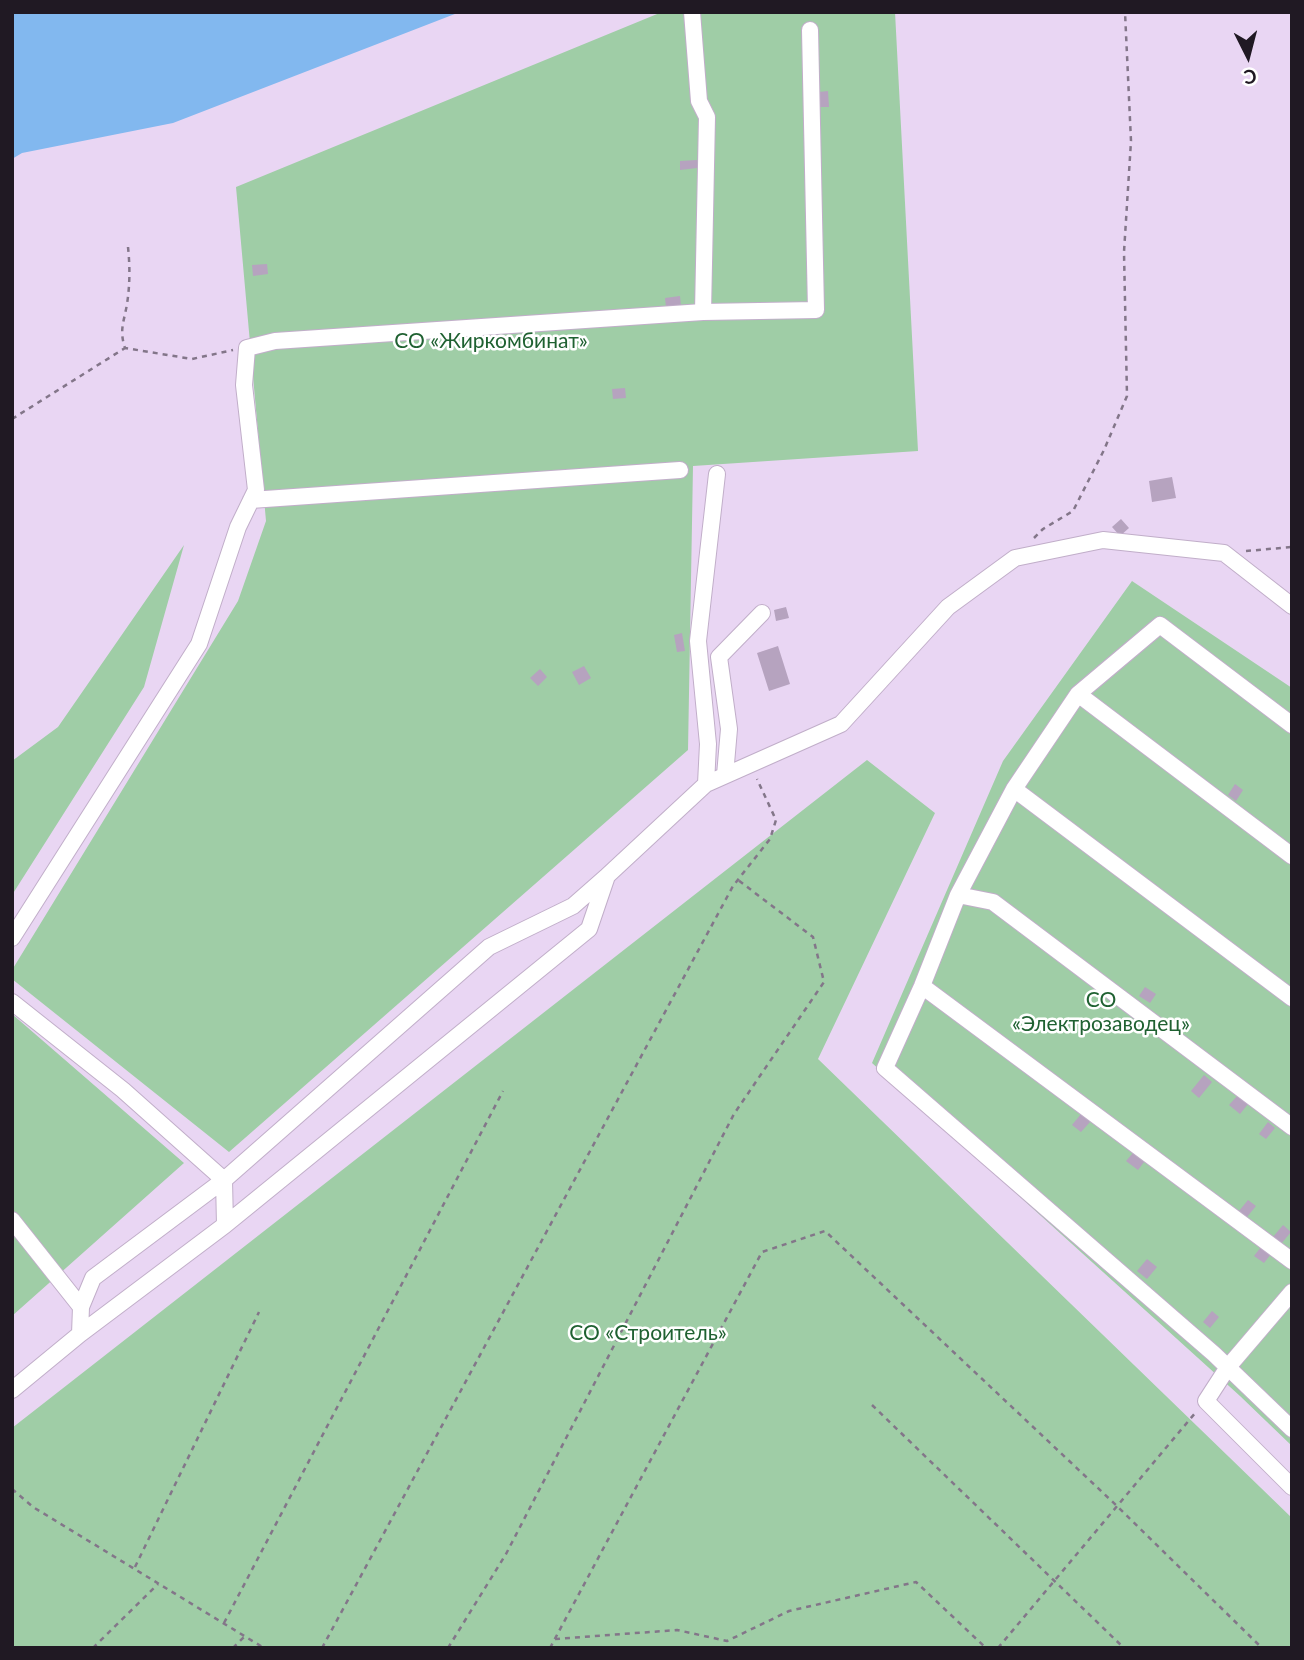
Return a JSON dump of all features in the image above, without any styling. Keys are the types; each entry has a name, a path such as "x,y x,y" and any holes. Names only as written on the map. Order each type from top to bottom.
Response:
{"lane":[{"path":"692,12 699,100 707,117 703,312"},
{"path":"12,939 199,644 239,527 256,490 244,385 247,348 275,341 703,312 816,310 810,30"},
{"path":"251,500 680,470"},
{"path":"706,784 708,744 698,641 717,474"},
{"path":"80,1334 81,1307 93,1279 224,1180 488,947 573,906 706,784 841,723 948,607 1015,558 1103,540 1224,553 1292,606"},
{"path":"725,775 729,729 719,657 762,613"},
{"path":"1292,725 1160,625 1078,694 1014,789 958,895 922,986 885,1068 1228,1367 1292,1429"},
{"path":"1078,694 1292,856"},
{"path":"1014,789 1292,998"},
{"path":"12,1390 80,1334 225,1225 589,929 607,876"},
{"path":"958,895 993,902 1292,1127"},
{"path":"922,986 1292,1261"},
{"path":"12,1002 124,1090 224,1180 225,1225"},
{"path":"12,1220 81,1307"},
{"path":"1292,1293 1228,1367 1206,1401 1292,1487"}],"path":[{"path":"1034,539 1043,529 1073,511 1104,450 1127,396 1124,252 1131,141 1125,12"},
{"path":"125,348 120,334 127,304 130,264 128,247"},
{"path":"12,419 125,348 192,359 247,348"},
{"path":"1224,553 1292,547"},
{"path":"322,1648 738,880 770,839 776,820 750,764"},
{"path":"448,1648 506,1554 734,1114 824,982 813,937 738,880"},
{"path":"224,1623 503,1091"},
{"path":"550,1648 762,1252 825,1231 1117,1506 1262,1648"},
{"path":"134,1568 258,1312"},
{"path":"998,1648 1206,1401"},
{"path":"872,1405 1124,1648"},
{"path":"12,1489 33,1507 264,1648"},
{"path":"555,1639 677,1630 727,1641 789,1611 916,1581 986,1648"},
{"path":"93,1648 159,1583"},
{"path":"233,1648 246,1636"}],"green space":[{"name":"СО «Жиркомбинат»","path":"662,12 895,12 918,451 693,466 688,750 229,1152 12,979 12,970 238,601 266,521 236,187"},
{"path":"184,545 144,687 12,895 12,761 58,727"},
{"name":"СО «Электрозаводец»","path":"1132,581 1292,688 1292,1446 872,1063 1003,761"},
{"name":"СО «Строитель»","path":"867,760 935,813 818,1059 1292,1518 1292,1648 12,1648 12,1428"},
{"path":"12,1014 184,1163 12,1316"}],"water":[{"path":"12,12 460,12 173,123 22,153 12,159"}],"building":[{"path":"828,91 829,107 820,107 819,92"},
{"path":"697,160 697,168 680,170 680,161"},
{"path":"267,264 268,274 253,276 252,265"},
{"path":"680,296 681,306 666,307 665,298"},
{"path":"625,388 626,398 613,399 612,389"},
{"path":"1172,477 1176,498 1152,502 1149,481"},
{"path":"1121,519 1129,528 1120,536 1112,527"},
{"path":"786,607 789,618 776,621 774,610"},
{"path":"682,633 685,651 677,652 674,635"},
{"path":"778,646 790,684 769,691 757,653"},
{"path":"584,666 591,678 579,685 572,672"},
{"path":"540,669 547,677 538,686 530,678"},
{"path":"1235,784 1243,790 1236,801 1228,795"},
{"path":"1145,987 1156,994 1150,1003 1139,996"},
{"path":"1204,1075 1212,1082 1199,1098 1191,1091"},
{"path":"1238,1095 1248,1104 1240,1114 1229,1105"},
{"path":"1081,1114 1090,1122 1081,1132 1072,1125"},
{"path":"1268,1122 1275,1128 1266,1139 1259,1134"},
{"path":"1133,1153 1144,1162 1138,1170 1126,1161"},
{"path":"1248,1200 1256,1206 1247,1217 1239,1211"},
{"path":"1283,1225 1291,1232 1281,1244 1273,1237"},
{"path":"1261,1247 1271,1254 1264,1263 1254,1256"},
{"path":"1147,1259 1157,1267 1147,1279 1137,1271"},
{"path":"1212,1311 1219,1317 1210,1328 1203,1322"}]}
